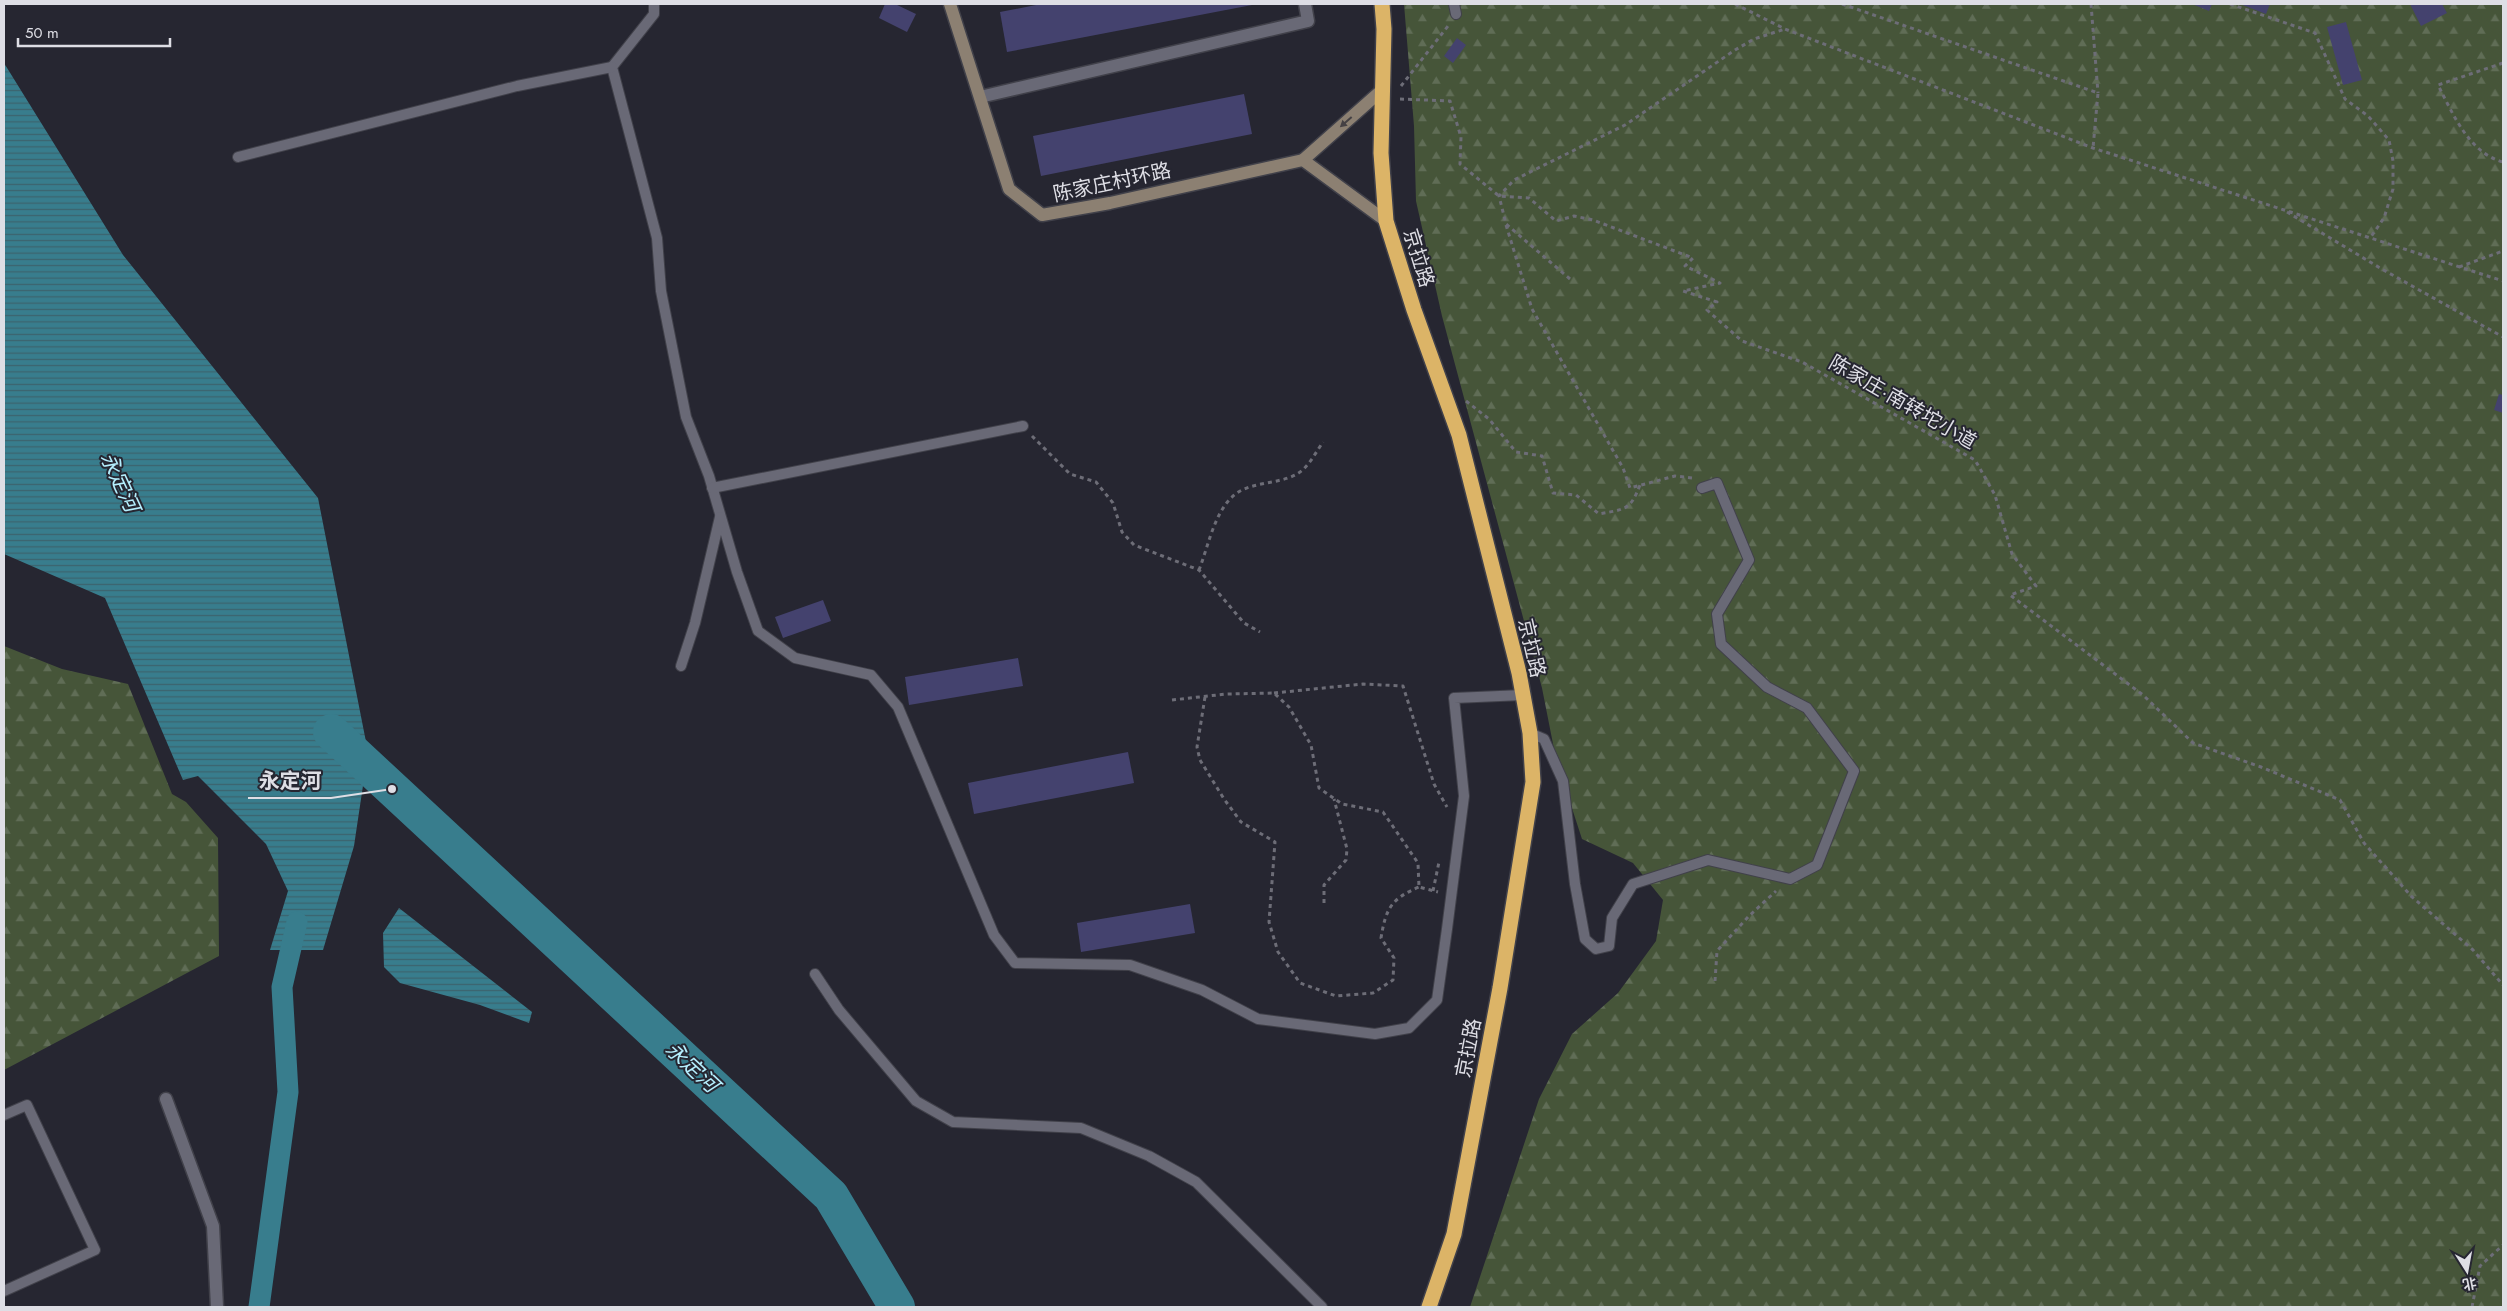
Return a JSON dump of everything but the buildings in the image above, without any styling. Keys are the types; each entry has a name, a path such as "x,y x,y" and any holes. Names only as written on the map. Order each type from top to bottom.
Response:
{"highway":[{"name":"京拉路","path":"1382,4 1384,29 1381,153 1386,221 1458,435 1523,696 1530,733 1533,782 1500,988 1454,1234 1430,1307"}],"street":[{"name":"陈家庄村环路","path":"950,4 1009,189 1042,215 1110,203 1303,160"},
{"path":"980,97 1308,21 1305,4"},
{"path":"1382,90 1303,160 1386,221"},
{"path":"166,1099 213,1226 217,1307"}],"lane":[{"path":"238,158 517,86 612,67 654,14 654,4"},
{"path":"612,67 657,238 661,291 686,417 712,488 758,631 795,658 870,675 898,707 994,935 1015,963 1130,965 1202,990 1258,1019 1375,1034 1408,1028 1437,1000 1464,796 1454,698 1523,696"},
{"path":"712,488 1023,426"},
{"path":"1530,733 1544,739 1563,781 1575,884 1585,939 1596,949 1609,946 1612,918 1633,884 1708,860 1790,879 1817,864 1854,771 1807,708 1767,687 1721,644 1717,614 1749,560 1717,483 1702,488"},
{"path":"682,666 695,623 721,516"},
{"path":"815,974 839,1010 916,1101 953,1122 1081,1128 1149,1156 1196,1182 1322,1307"},
{"path":"4,1115 27,1105 94,1250 4,1291"}],"path":[{"path":"1735,4 1785,30 2094,148 2503,281"},
{"path":"1842,4 2098,93"},
{"path":"2091,4 2098,93 2094,148"},
{"path":"2230,4 2316,33 2345,99 2368,116 2389,140 2393,161 2392,189 2384,218 2370,238"},
{"path":"1382,110 1455,9"},
{"path":"1499,196 1514,180 1625,125 1735,50 1754,39 1785,30"},
{"path":"2503,63 2438,85 2464,132 2490,159 2503,162"},
{"path":"1382,110 1402,98 1450,101 1461,137 1460,164 1499,196 1536,317 1623,468 1630,488 1675,476 1695,478 1702,488"},
{"name":"陈家庄·南转坨小道","path":"1499,196 1529,198 1556,221 1574,216 1593,220 1693,258 1685,266 1720,283 1683,291 1717,302 1707,310 1742,341 1802,362 1975,460 1994,495 2012,554 2036,586 2010,595 2143,696 2193,743 2261,767 2340,800 2364,843 2412,896 2473,950 2503,985"},
{"path":"2282,209 2380,268 2503,337"},
{"path":"1506,224 1570,279"},
{"path":"2458,267 2503,251"},
{"path":"1438,379 1489,419 1516,452 1542,456 1553,493 1576,495 1599,514 1626,509 1634,502 1640,485"},
{"path":"1023,426 1070,474 1096,482 1113,503 1122,532 1134,545 1199,570 1244,623 1260,632"},
{"path":"1199,570 1220,514 1231,497 1240,491 1297,474 1309,463 1323,442"},
{"path":"1172,700 1206,696 1274,693 1363,684 1404,686 1434,784 1448,809"},
{"path":"1274,693 1289,706 1311,745 1319,788 1342,804 1383,812 1418,863 1419,887"},
{"path":"1206,696 1197,747 1200,760 1224,800 1242,822 1275,842 1269,922 1278,952 1300,983 1336,996 1373,993 1393,980 1394,958 1381,938 1384,920 1398,896 1419,887 1451,895"},
{"path":"1324,903 1324,885 1346,860 1347,849 1334,798"},
{"path":"1433,891 1440,854"},
{"path":"1715,981 1717,951 1748,916 1790,879"},
{"path":"2472,1307 2480,1266 2503,1245"}],"green space":[{"path":"1404,4 2503,4 2503,1307 1470,1307 1539,1099 1572,1034 1618,993 1656,941 1663,900 1633,863 1582,839 1556,759 1542,688 1442,316 1416,201 1414,126"},
{"path":"4,646 62,669 128,684 172,794 186,802 218,838 219,956 4,1070"}],"water":[{"path":"4,63 123,255 318,498 368,752 354,846 323,950 270,950 288,891 266,844 198,776 183,780 105,598 4,554"},
{"path":"399,908 532,1012 529,1023 480,1005 400,983 384,967 383,933"}],"waterway":[{"name":"永定河","path":"331,732 831,1196 897,1307"},
{"path":"259,1307 288,1092 282,987 297,922"}],"place":[{"name":"永定河","path":"392,789"}]}
